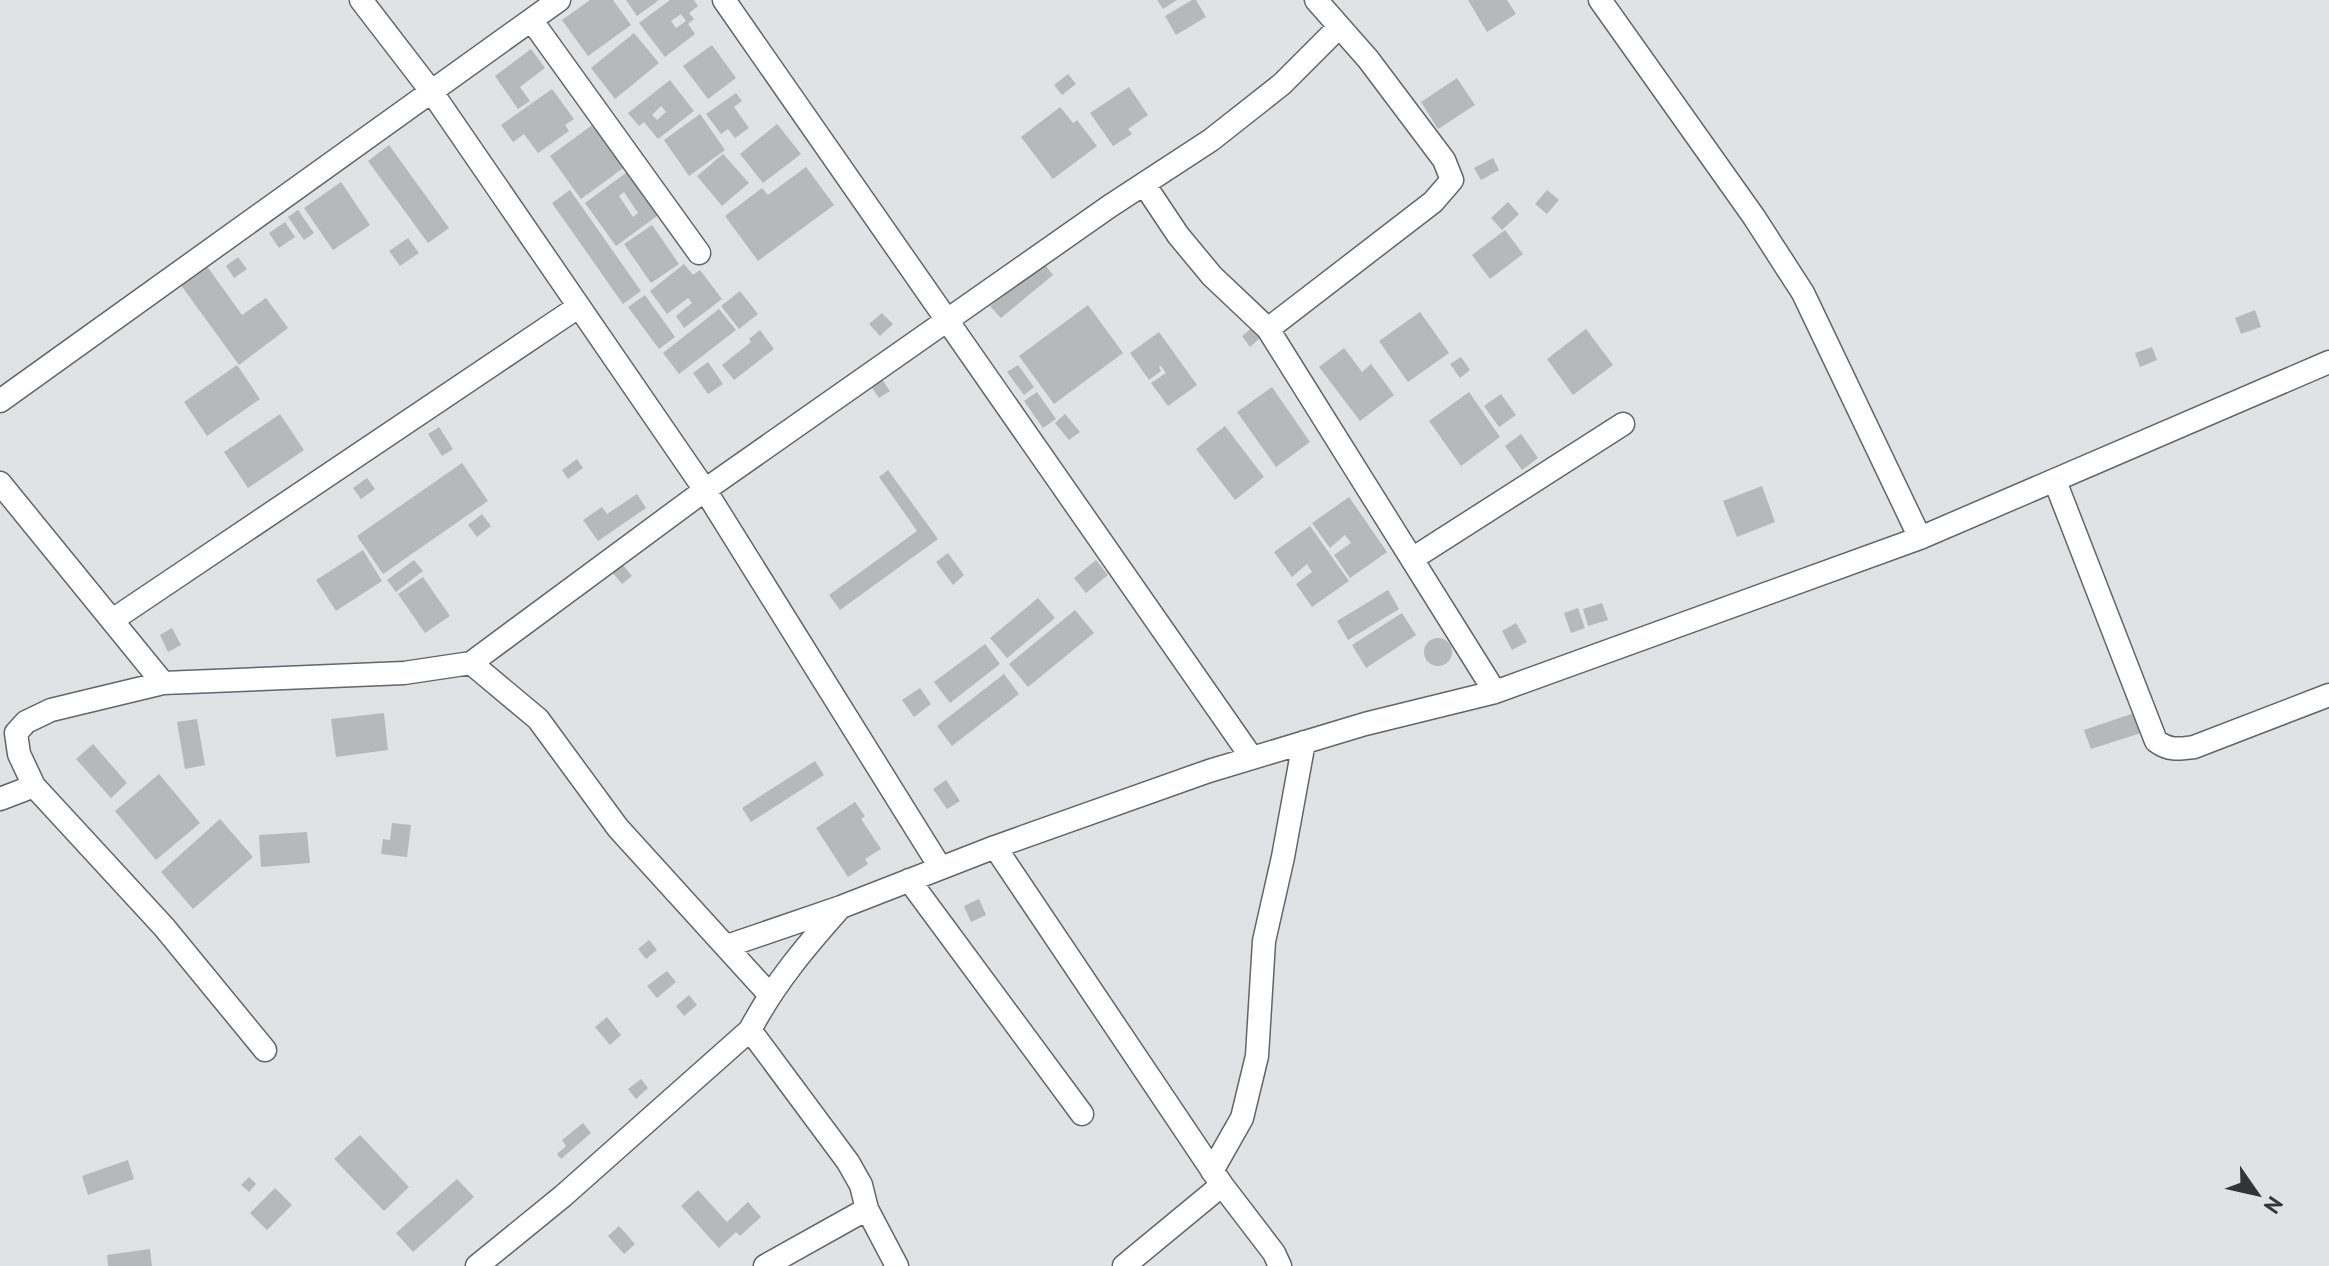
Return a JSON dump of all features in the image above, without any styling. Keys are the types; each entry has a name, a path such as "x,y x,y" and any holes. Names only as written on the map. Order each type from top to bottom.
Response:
{"street":[{"path":"361,0 431,91 705,490 940,867"},
{"path":"0,401 559,0"},
{"path":"724,0 1252,758"},
{"path":"1268,329 1433,202 1452,180 1444,160 1368,59 1316,0"},
{"path":"1600,0 1754,217 1803,293 1920,538"},
{"path":"532,21 699,253"},
{"path":"265,1050 164,927 34,786 19,754 16,733 26,722 51,710 163,683 404,673 471,663 705,490 1211,140 1282,84 1339,27"},
{"path":"1144,184 1178,235 1212,276 1268,329 1495,692"},
{"path":"114,619 578,307"},
{"path":"727,946 841,907 995,847 1252,758 1365,724 1495,692 1920,538 2329,362"},
{"path":"1412,559 1623,424"},
{"path":"2055,481 2156,741 2173,749 2194,747 2329,695"},
{"path":"0,483 114,619 163,683"},
{"path":"471,663 538,719 618,828 769,994"},
{"path":"1124,1266 1217,1178 1242,1118 1257,1056 1264,941 1304,742"},
{"path":"0,799 34,786"},
{"path":"995,847 1217,1178 1274,1253 1280,1266"},
{"path":"909,880 1082,1114"},
{"path":"477,1266 563,1196 750,1030 769,994 801,951 841,907"},
{"path":"750,1030 848,1162 861,1185 867,1209 897,1266"},
{"path":"765,1266 867,1209"}],"building":[{"path":"590,0 613,0 631,25 588,56 562,20"},
{"path":"626,0 659,0 637,16"},
{"path":"670,0 694,0 698,6 689,13 694,19 688,24 695,34 665,57 639,23","holes":["681,14 686,21 676,28 671,21"]},
{"path":"1157,0 1177,0 1163,9"},
{"path":"1196,0 1206,17 1176,35 1165,16"},
{"path":"1468,0 1507,0 1516,14 1487,32"},
{"path":"634,33 659,63 615,99 591,68"},
{"path":"712,45 736,78 708,99 683,66"},
{"path":"531,49 545,68 520,87 530,101 518,109 495,76"},
{"path":"1068,74 1076,84 1062,95 1054,85"},
{"path":"1457,78 1475,105 1438,129 1421,102"},
{"path":"670,80 694,111 658,139 644,122 639,126 628,113","holes":["661,106 666,112 657,120 652,115"]},
{"path":"1129,87 1148,115 1128,129 1132,134 1113,146 1090,113"},
{"path":"552,89 574,119 565,125 569,131 538,153 524,134 513,142 501,125"},
{"path":"736,93 742,101 734,107 749,128 735,138 728,129 721,134 706,114"},
{"path":"1060,107 1073,123 1077,120 1097,146 1053,179 1021,137"},
{"path":"700,114 725,150 689,176 664,140"},
{"path":"595,123 626,166 581,199 550,156"},
{"path":"777,124 801,154 763,183 740,154"},
{"path":"389,145 449,228 428,243 368,161"},
{"path":"723,154 749,183 722,206 697,176"},
{"path":"1493,158 1499,170 1481,180 1474,168"},
{"path":"806,167 834,205 758,261 725,216 762,188 768,195"},
{"path":"630,170 661,213 616,246 585,203","holes":["624,192 638,213 633,217 619,196"]},
{"path":"341,182 370,225 333,250 304,208"},
{"path":"570,190 641,291 623,304 552,203"},
{"path":"1547,190 1559,200 1547,214 1535,204"},
{"path":"1508,202 1519,214 1502,230 1491,218"},
{"path":"298,210 314,233 304,240 288,217"},
{"path":"285,222 295,237 279,248 269,233"},
{"path":"652,225 679,264 651,283 624,244"},
{"path":"1505,230 1523,254 1490,279 1472,255"},
{"path":"408,238 419,253 400,266 389,251"},
{"path":"238,257 247,269 234,278 226,266"},
{"path":"204,262 242,315 266,298 288,328 239,365 178,281"},
{"path":"1043,262 1053,275 1001,318 990,306"},
{"path":"684,264 693,275 700,270 722,299 684,328 676,316 692,303 688,298 667,314 650,291"},
{"path":"740,291 758,314 739,329 721,306"},
{"path":"645,295 675,337 659,349 628,307"},
{"path":"1088,305 1123,353 1054,404 1019,356"},
{"path":"719,309 736,330 679,374 663,353"},
{"path":"2255,310 2261,327 2241,334 2235,318"},
{"path":"1420,312 1449,353 1408,382 1379,341"},
{"path":"882,313 893,324 880,336 869,324"},
{"path":"1253,327 1261,337 1250,347 1242,336"},
{"path":"1586,329 1613,365 1573,395 1547,359"},
{"path":"760,330 774,349 734,380 722,365 751,342 749,339"},
{"path":"1159,332 1197,385 1168,406 1151,383 1166,373 1161,366 1161,371 1149,380 1130,353"},
{"path":"2152,347 2157,360 2140,367 2135,353"},
{"path":"1344,348 1362,372 1371,364 1394,395 1360,421 1319,367"},
{"path":"1461,357 1470,370 1460,378 1450,364"},
{"path":"708,362 723,384 708,394 693,373"},
{"path":"237,365 260,399 207,436 184,402"},
{"path":"1018,365 1034,387 1024,395 1007,372"},
{"path":"879,375 890,391 879,398 868,382"},
{"path":"1272,387 1310,442 1276,467 1237,412"},
{"path":"1037,392 1056,419 1043,428 1024,401"},
{"path":"1469,392 1500,437 1461,466 1429,421"},
{"path":"1501,394 1516,415 1499,427 1484,406"},
{"path":"280,414 304,450 248,488 224,452"},
{"path":"1065,414 1080,432 1069,440 1055,423"},
{"path":"1225,426 1264,477 1235,500 1196,449"},
{"path":"439,427 453,449 442,456 428,434"},
{"path":"1521,434 1538,458 1522,470 1505,446"},
{"path":"577,459 583,468 568,479 562,470"},
{"path":"462,463 488,501 383,574 357,536"},
{"path":"888,470 938,539 840,610 829,595 917,531 879,477"},
{"path":"367,478 375,489 361,499 353,488"},
{"path":"1762,486 1775,522 1737,537 1723,501"},
{"path":"637,494 646,508 598,541 583,520 602,507 607,514"},
{"path":"1349,497 1387,552 1350,578 1334,555 1351,543 1345,535 1330,548 1312,523"},
{"path":"482,514 491,526 477,537 468,525"},
{"path":"1310,526 1349,581 1312,607 1296,584 1312,572 1307,564 1292,577 1274,552"},
{"path":"363,550 382,581 336,611 316,580"},
{"path":"948,553 964,575 953,585 936,562"},
{"path":"414,560 423,571 396,592 387,580"},
{"path":"1096,560 1108,575 1086,593 1074,578"},
{"path":"623,565 632,576 622,584 613,573"},
{"path":"423,577 450,616 425,633 398,594"},
{"path":"1388,590 1399,609 1348,640 1337,621"},
{"path":"1038,598 1055,618 1007,658 990,638"},
{"path":"1602,603 1608,620 1588,626 1583,609"},
{"path":"1578,608 1585,628 1571,633 1564,613"},
{"path":"1075,610 1094,633 1028,687 1009,664"},
{"path":"1402,613 1416,635 1366,668 1352,645"},
{"path":"1516,623 1527,642 1512,650 1502,631"},
{"path":"172,628 181,645 168,652 160,635"},
{"path":"1438,638 1448,642 1452,652 1448,662 1438,666 1428,662 1424,652 1428,642"},
{"path":"985,644 1000,664 950,703 934,682"},
{"path":"1004,674 1019,694 952,746 937,726"},
{"path":"920,688 931,704 914,717 902,700"},
{"path":"384,713 388,750 336,757 331,719"},
{"path":"2134,713 2141,733 2091,749 2084,730"},
{"path":"197,719 205,765 185,769 177,722"},
{"path":"93,744 127,783 111,798 76,759"},
{"path":"815,761 824,775 751,822 742,808"},
{"path":"159,774 200,823 156,860 115,811"},
{"path":"946,780 960,801 947,809 933,789"},
{"path":"855,802 865,816 861,819 881,849 865,859 868,864 848,877 816,828"},
{"path":"220,819 253,857 193,909 161,872"},
{"path":"392,823 411,825 407,857 381,854 383,839 390,840"},
{"path":"307,832 310,863 261,867 259,835"},
{"path":"979,899 986,915 971,922 964,906"},
{"path":"649,940 657,950 646,959 638,949"},
{"path":"667,971 676,982 657,998 647,986"},
{"path":"689,995 697,1005 684,1016 676,1006"},
{"path":"607,1017 621,1035 610,1045 595,1027"},
{"path":"641,1079 648,1088 636,1099 628,1089"},
{"path":"583,1123 591,1133 561,1159 557,1154 566,1146 562,1140"},
{"path":"360,1135 409,1187 384,1211 334,1159"},
{"path":"128,1160 134,1179 88,1195 82,1176"},
{"path":"249,1177 256,1184 249,1192 241,1185"},
{"path":"457,1179 474,1197 413,1252 396,1233"},
{"path":"275,1188 292,1205 267,1230 250,1213"},
{"path":"698,1190 727,1222 748,1202 761,1217 740,1236 736,1232 719,1248 681,1206"},
{"path":"619,1226 635,1244 624,1254 608,1236"},
{"path":"150,1249 152,1266 108,1266 107,1255"}]}
